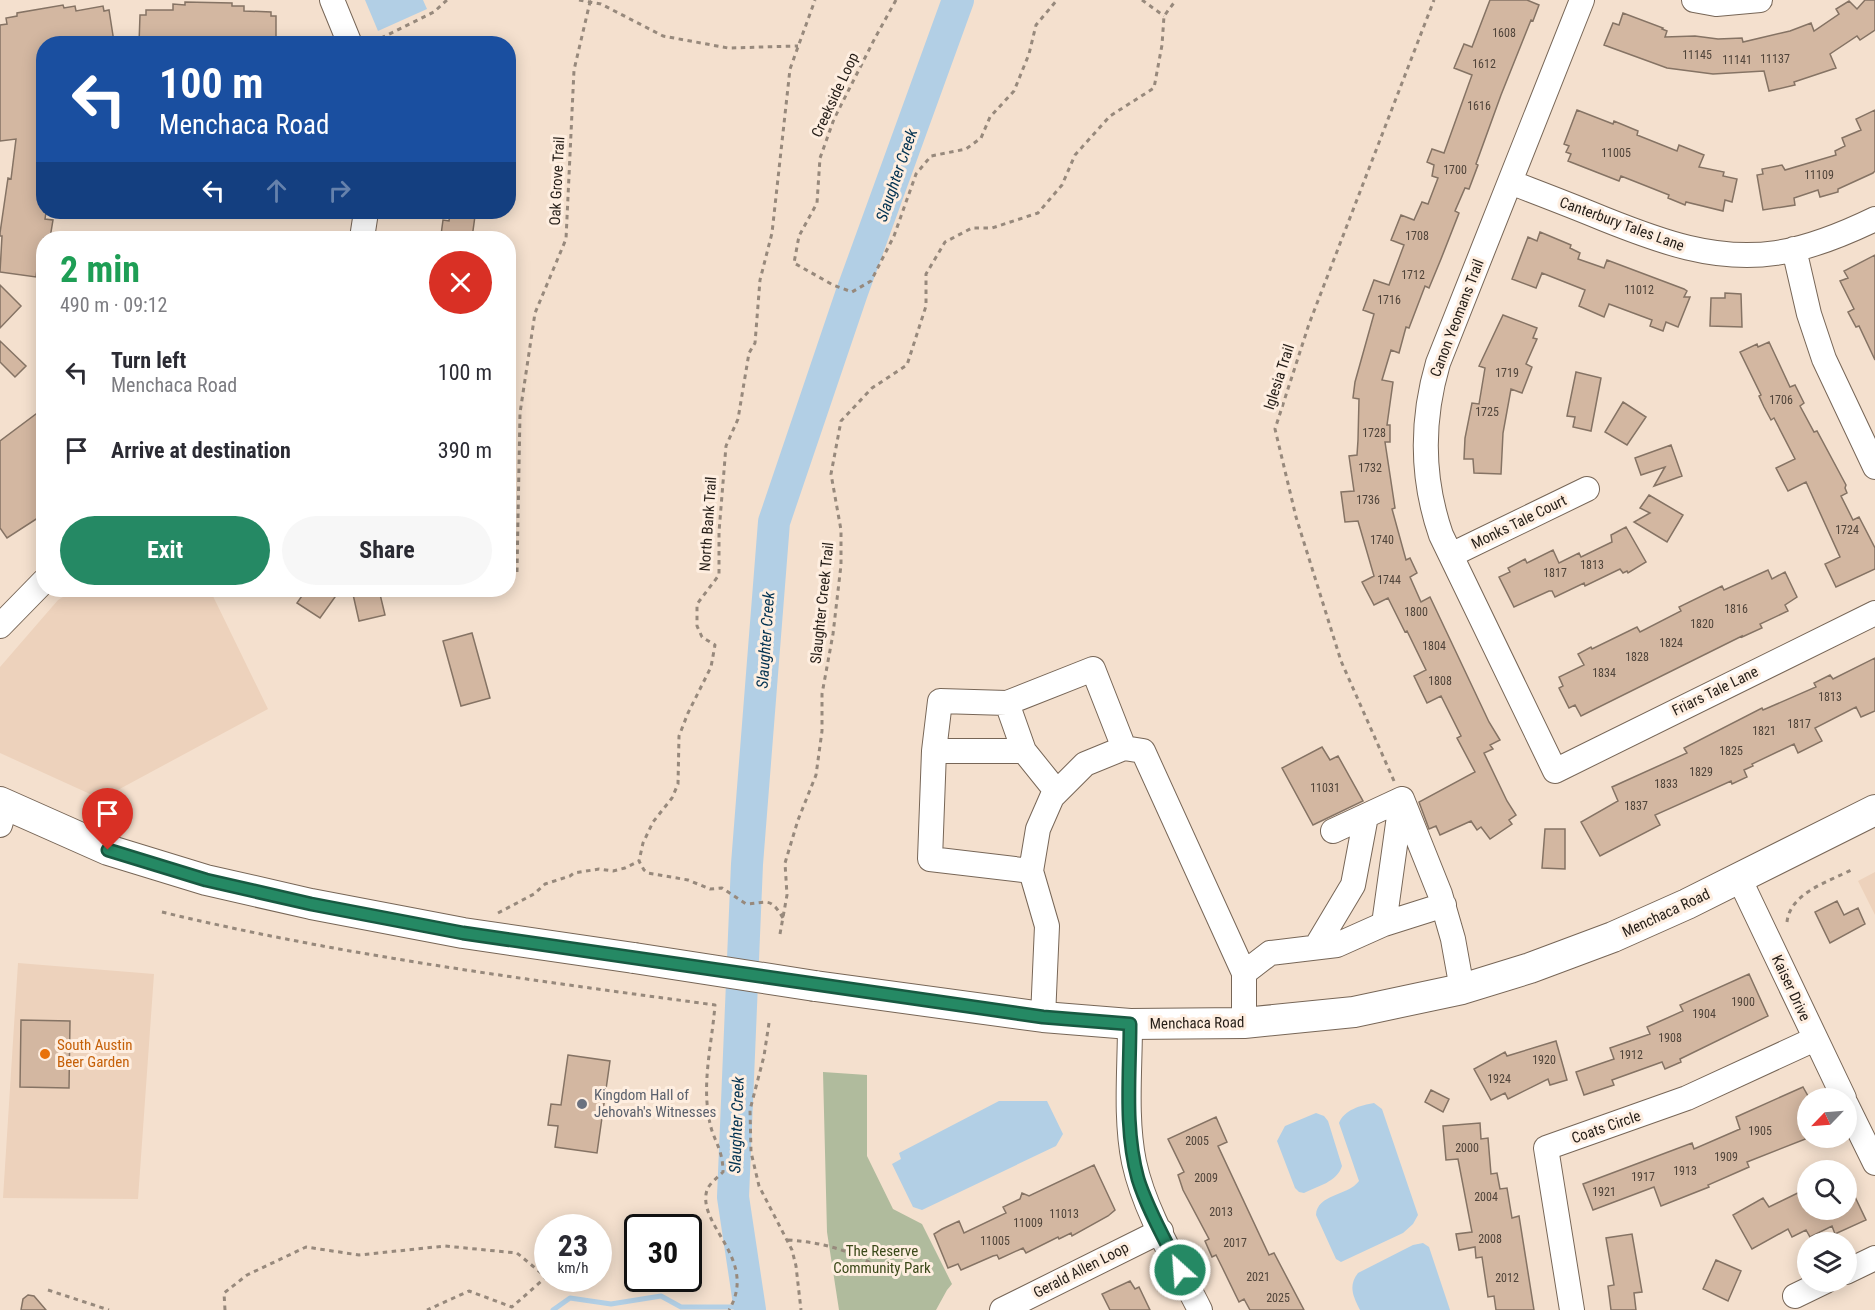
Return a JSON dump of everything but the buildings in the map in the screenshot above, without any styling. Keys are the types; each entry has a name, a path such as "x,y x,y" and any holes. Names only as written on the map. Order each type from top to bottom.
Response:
{"main road":[{"name":"Menchaca Road","path":"2,811 108,850 206,880 311,904 463,933 815,986 1043,1017 1130,1024 1244,1023 1354,1012 1462,989 1530,968 1660,917 1875,810"}],"street":[{"path":"332,0 356,36"},
{"name":"Canon Yeomans Trail","path":"1555,771 1435,517 1428,487 1425,436 1426,411 1438,363 1582,0"},
{"path":"1694,0 1716,4 1760,0"},
{"name":"Canterbury Tales Lane","path":"1510,182 1656,240 1734,255 1767,254 1794,249 1838,235 1875,219"},
{"path":"1794,249 1809,314 1824,359 1875,467"},
{"name":"Monks Tale Court","path":"1451,555 1587,489"},
{"path":"0,626 36,589"},
{"name":"Friars Tale Lane","path":"1555,771 1875,613"},
{"path":"1031,871 930,859 934,751 940,701 1007,703 1093,669 1124,748"},
{"path":"1007,703 1024,752 1057,792"},
{"path":"1043,1017 1047,926 1031,871 1038,829 1052,797 1085,764 1124,748 1143,751 1244,974 1244,1023"},
{"path":"934,751 1024,752"},
{"path":"1333,831 1402,799"},
{"path":"1402,799 1443,905 1453,939 1462,989"},
{"path":"1384,924 1402,799"},
{"path":"1316,948 1353,885 1366,816"},
{"name":"Kaiser Drive","path":"1739,878 1839,1088"},
{"path":"1244,974 1270,953 1337,945 1384,924 1443,905"},
{"path":"1130,1024 1130,1120 1132,1151 1139,1180 1200,1310"},
{"name":"Coats Circle","path":"1572,1310 1546,1148 1687,1098 1815,1039"},
{"path":"1857,1126 1875,1163"},
{"name":"Gerald Allen Loop","path":"1002,1310 1161,1231"},
{"path":"1857,1267 1875,1258"},
{"path":"1795,1296 1803,1292"}],"path":[{"path":"377,36 434,12 447,0"},
{"path":"579,0 601,4 663,36 728,48 798,46"},
{"name":"North Bank Trail","path":"639,861 643,843 653,822 672,798 678,784 679,736 711,667 714,645 702,637 698,626 697,604 719,575 719,532 726,446 738,419 749,353 755,343 760,280 772,233 790,69 815,0"},
{"name":"Creekside Loop","path":"896,0 834,120 820,158 817,203 799,236 794,263 833,285 852,291 871,281 894,236 916,174 931,156 966,149 981,138 990,117 1014,91 1029,54 1036,24 1058,0"},
{"path":"1142,0 1164,16 1176,0"},
{"name":"Iglesia Trail","path":"1402,799 1341,661 1296,517 1275,429 1309,324 1434,0"},
{"name":"Oak Grove Trail","path":"517,572 520,413 535,313 566,239 574,70 589,1"},
{"name":"Slaughter Creek Trail","path":"780,934 787,895 785,864 798,820 816,775 822,731 822,694 841,565 840,530 831,474 841,421 872,388 907,365 926,306 926,274 945,242 972,228 992,228 1038,213 1062,185 1075,155 1110,116 1154,88 1162,45 1164,16"},
{"path":"493,916 534,894 545,884 574,873 599,869 614,871 639,861 648,873 688,880 710,890 722,888 746,904 770,902 784,920"},
{"path":"1787,922 1788,914 1796,901 1851,870"},
{"path":"162,912 252,933 400,959 715,1005 706,1082 709,1120 723,1156 723,1172 707,1188 706,1207 730,1251 738,1279 729,1310"},
{"path":"769,1023 750,1110 753,1167 767,1205 788,1240 796,1266 801,1310"},
{"path":"788,1240 843,1250 861,1257 874,1266"},
{"path":"225,1310 224,1293 247,1275 306,1247 359,1255 445,1246 517,1253 546,1277 512,1307 470,1291 426,1310"},
{"path":"48,1290 109,1310"}],"shaded area":[{"path":"63,597 213,597 268,709 101,799 0,753 0,667"},
{"path":"1875,872 1875,915 1858,881"},
{"path":"18,963 154,974 138,1199 3,1198"}],"green space":[{"name":"The Reserve Community Park","path":"823,1072 867,1075 867,1156 893,1209 922,1224 952,1284 936,1310 839,1310 827,1232"}],"water":[{"path":"365,0 423,0 427,9 378,31"},
{"path":"999,1101 1047,1101 1063,1134 1056,1146 922,1210 913,1207 892,1164 901,1159 899,1153"},
{"path":"1374,1103 1382,1109 1418,1215 1413,1224 1403,1233 1341,1262 1336,1259 1316,1215 1318,1208 1327,1199 1348,1190 1359,1181 1339,1123 1349,1111"},
{"path":"1316,1113 1324,1116 1328,1121 1342,1166 1331,1180 1304,1193 1295,1188 1277,1141 1285,1126"},
{"path":"1423,1243 1429,1247 1450,1310 1360,1310 1352,1287 1358,1273 1413,1245"}],"waterway":[{"name":"Slaughter Creek","path":"750,1310 733,1197 747,864 774,522 852,292 958,0"},
{"path":"553,1310 570,1298 611,1304 661,1296 681,1307 749,1307"}],"place":[{"name":"South Austin Beer Garden","path":"45,1054"},
{"name":"Kingdom Hall of Jehovah's Witnesses","path":"582,1104"}],"route":[{"path":"108,850 206,880 311,904 463,933 815,986 1043,1017 1130,1024 1130,1120 1134,1161 1146,1200 1180,1270"}]}
